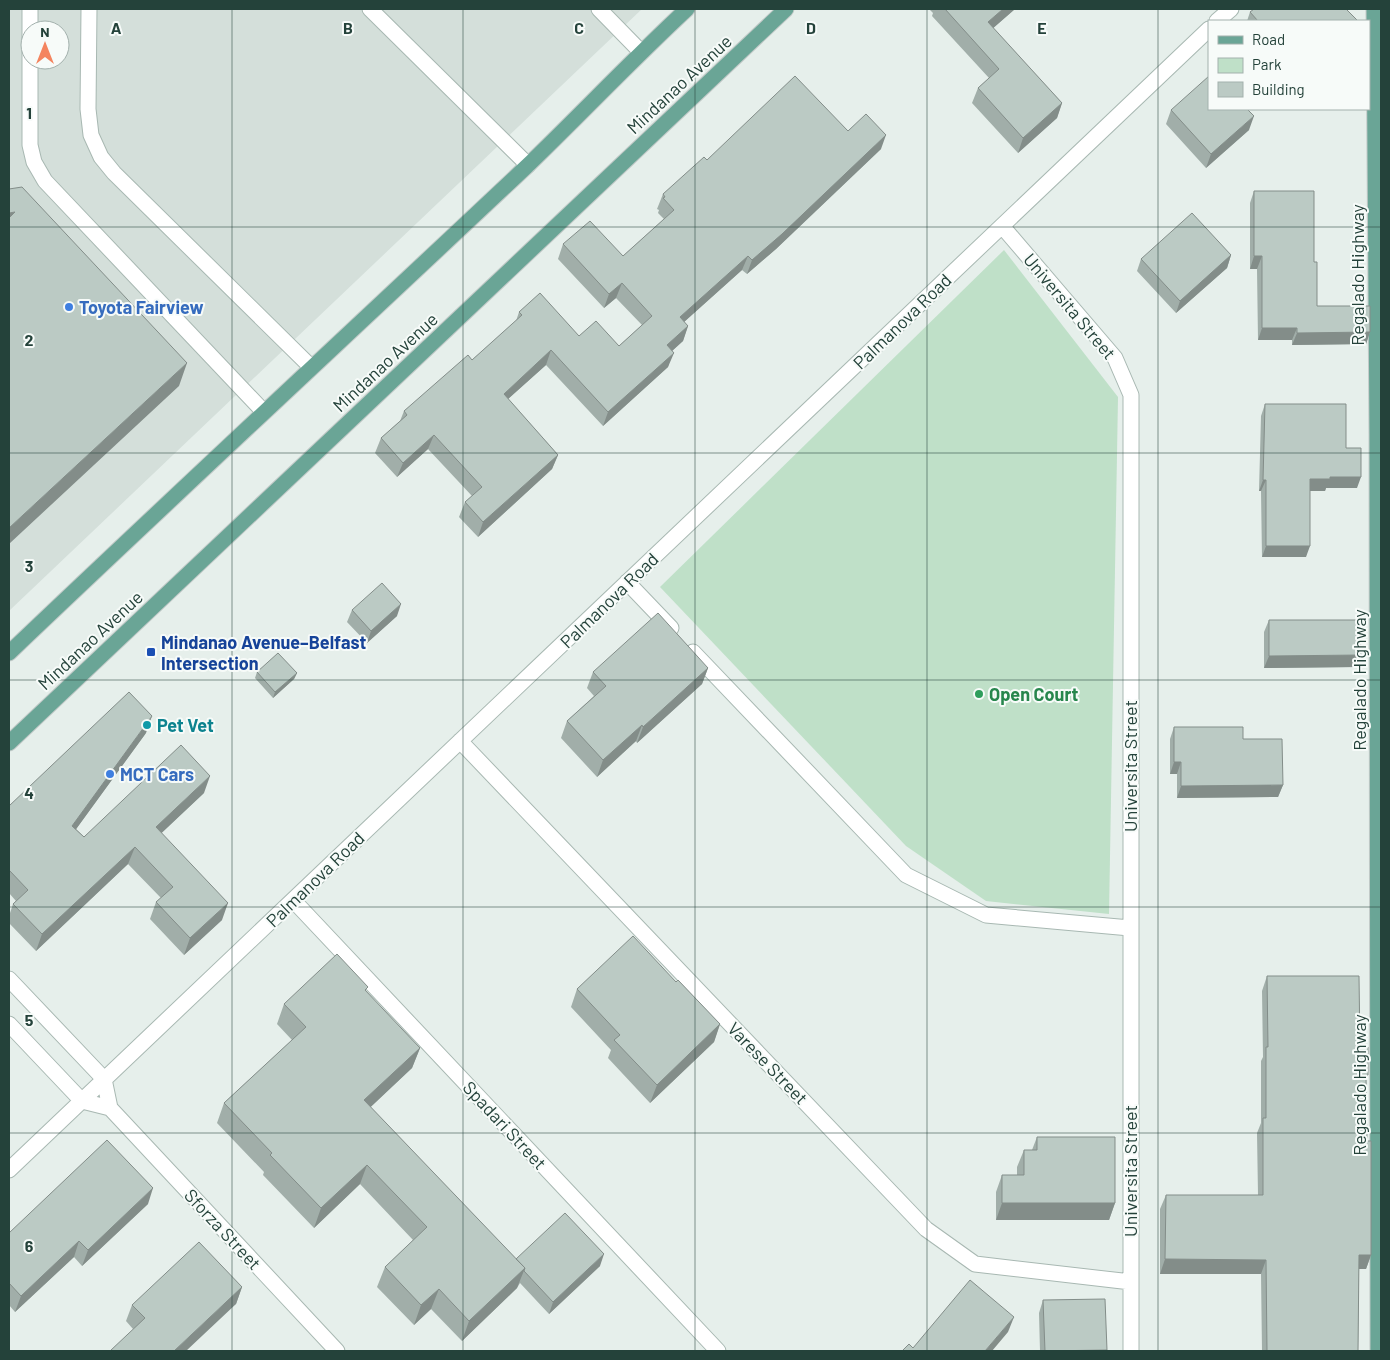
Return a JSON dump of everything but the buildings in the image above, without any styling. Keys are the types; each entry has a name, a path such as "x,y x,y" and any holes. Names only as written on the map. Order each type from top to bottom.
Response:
{"main road":[{"path":"9,653 528,165 641,52 687,9"},
{"name":"Mindanao Avenue","path":"9,743 786,9"},
{"name":"Regalado Highway","path":"1374,9 1379,383 1378,1351"}],"street":[{"path":"30,9 30,145 34,162 45,181 264,412"},
{"path":"89,9 88,109 91,135 101,157 114,173 311,367"},
{"path":"370,9 528,165"},
{"path":"599,9 641,52"},
{"path":"1218,20 1230,9"},
{"name":"Palmanova Road","path":"9,1170 1208,30"},
{"name":"Universita Street","path":"1002,226 1115,358 1131,395 1130,1351"},
{"path":"627,582 906,875 986,915 1130,928"},
{"name":"Varese Street","path":"460,741 926,1229 975,1264 1131,1282"},
{"name":"Spadari Street","path":"293,900 718,1351"},
{"path":"9,979 104,1079 110,1108 82,1101 9,1024"},
{"name":"Sforza Street","path":"110,1108 337,1351"}],"shaded area":[{"path":"9,9 642,9 9,611"}],"green space":[{"path":"1004,250 1118,397 1109,914 986,901 906,846 660,587"}],"place":[{"name":"Toyota Fairview","path":"69,307"},
{"name":"Mindanao Avenue–Belfast Intersection","path":"151,652"},
{"name":"Open Court","path":"979,694"},
{"name":"Pet Vet","path":"147,725"},
{"name":"MCT Cars","path":"110,774"}]}
